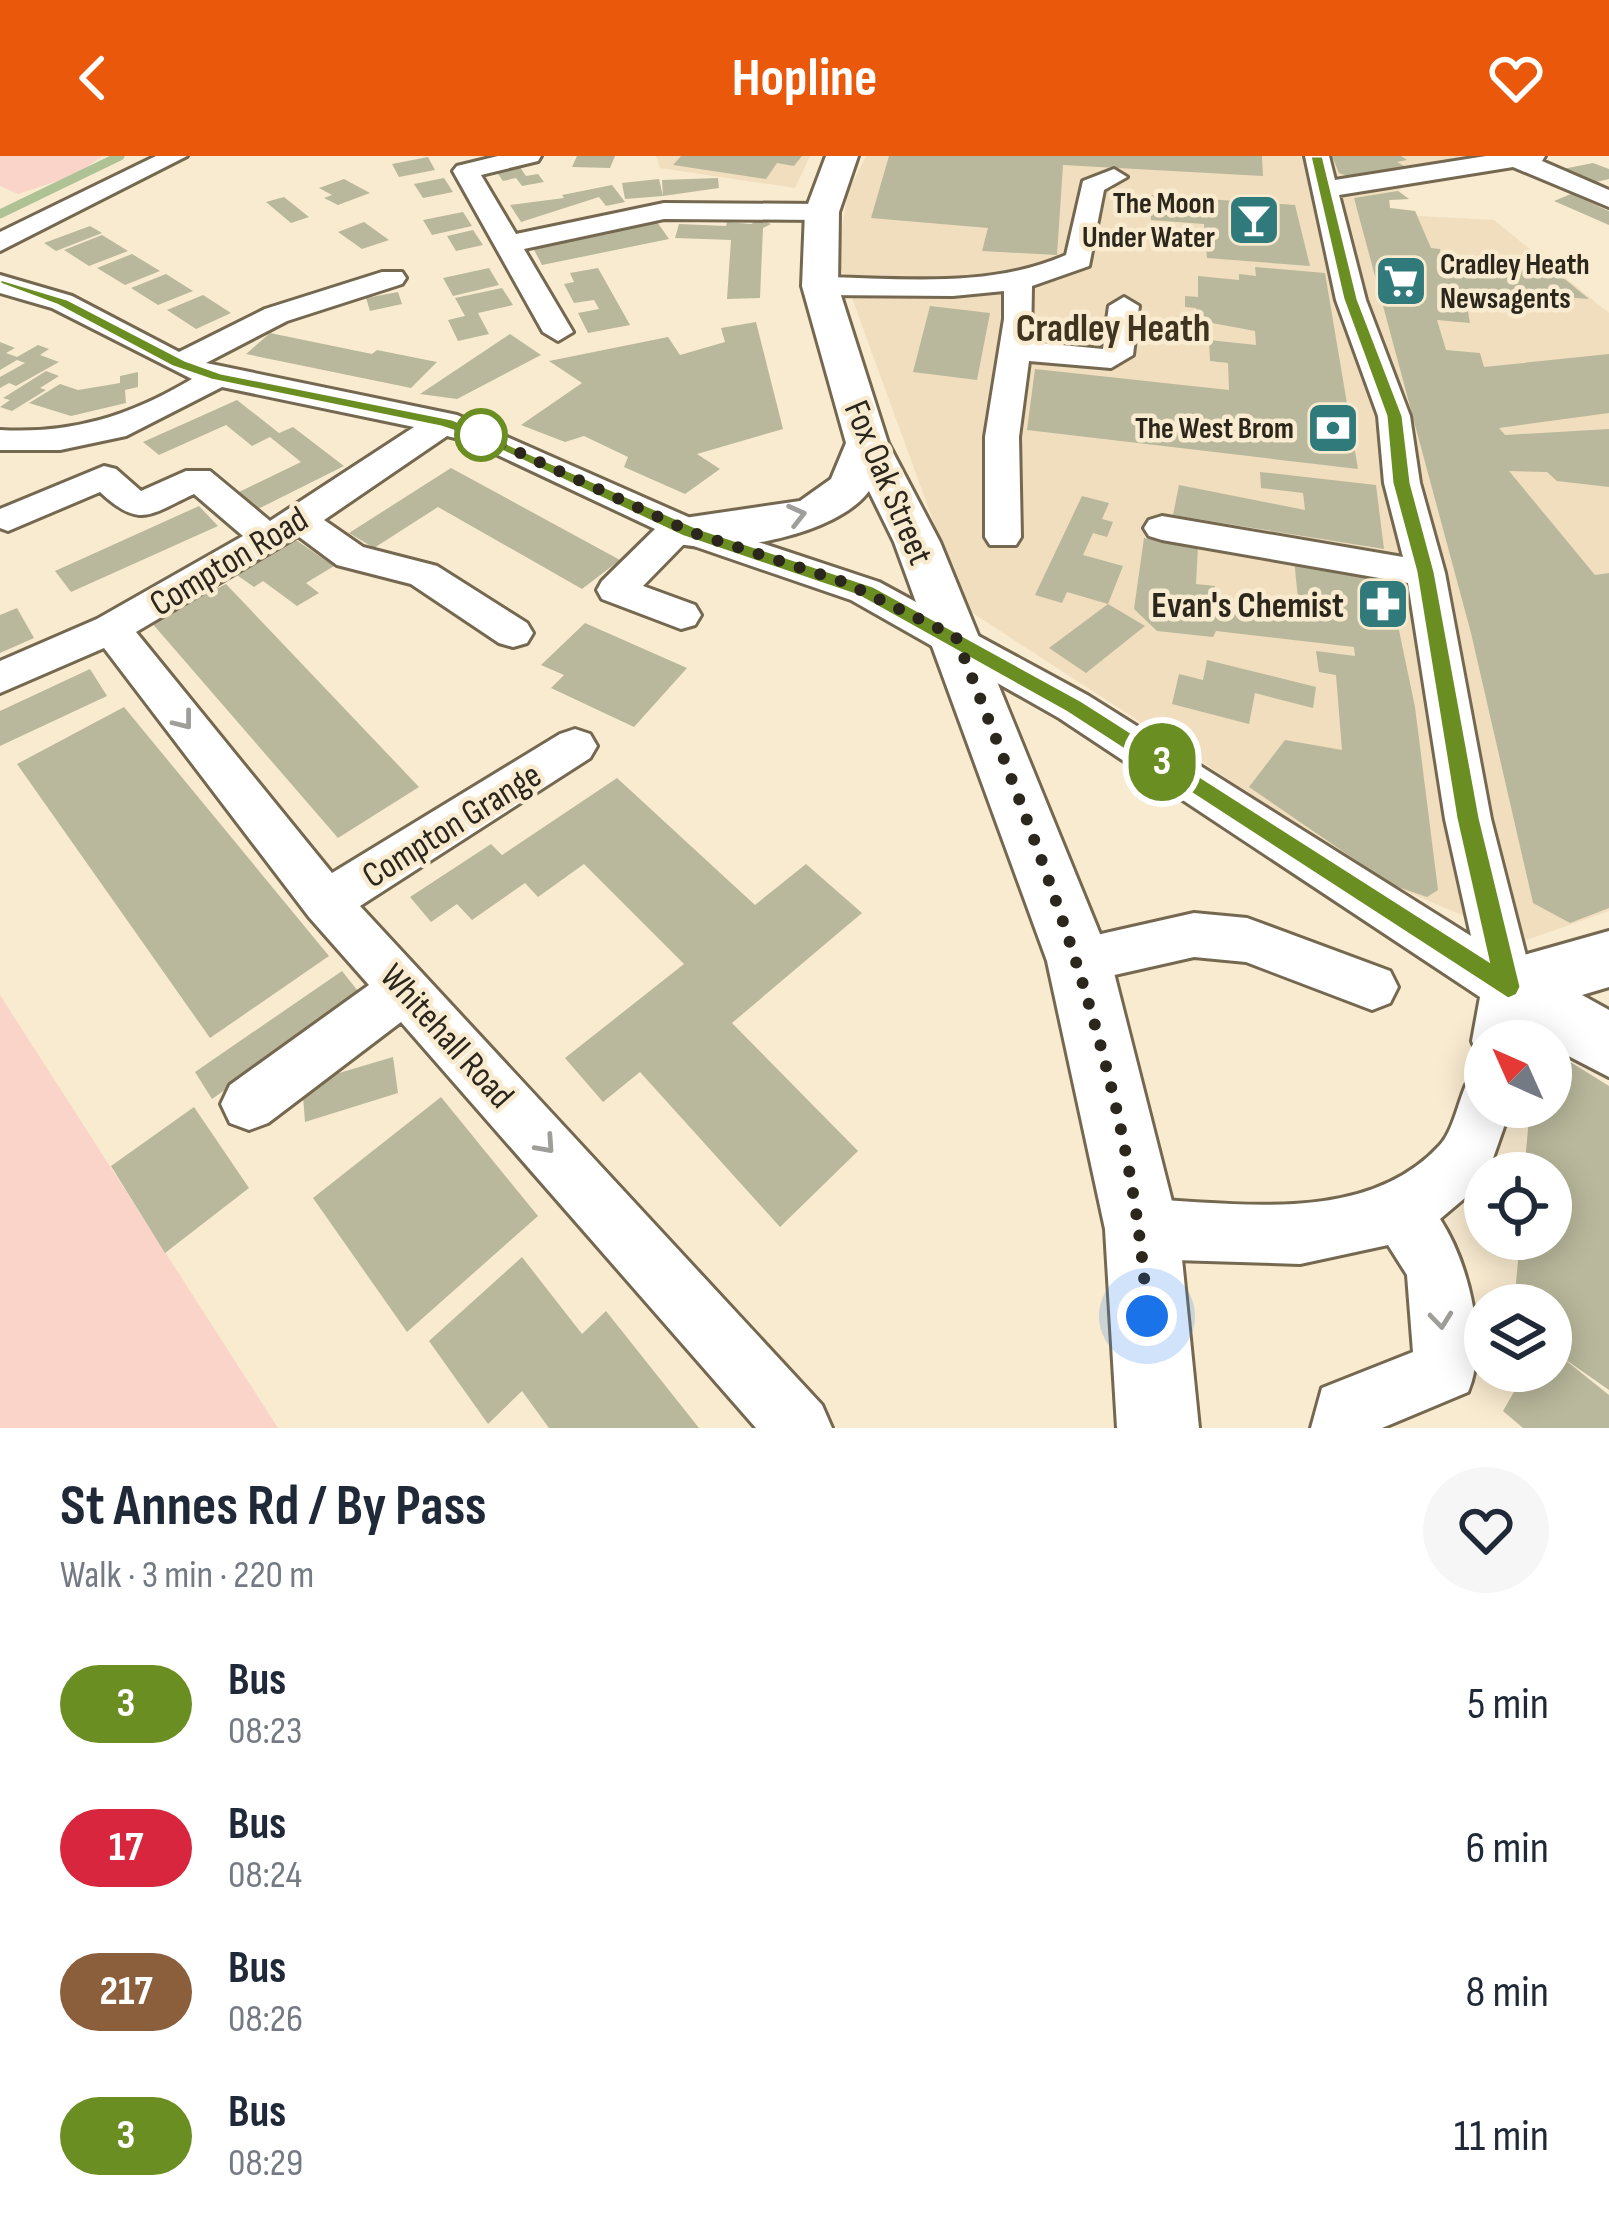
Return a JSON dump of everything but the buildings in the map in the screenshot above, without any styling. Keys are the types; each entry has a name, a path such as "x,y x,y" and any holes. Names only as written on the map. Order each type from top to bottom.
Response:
{"main road":[{"name":"Fox Oak Street","path":"842,156 822,212 820,286 867,443 917,542 956,637 1079,961 1142,1229 1158,1428"},
{"path":"685,530 791,518 826,506 849,487 867,443"},
{"path":"1503,1014 1609,959"},
{"path":"1503,1014 1609,1046"}],"street":[{"path":"0,243 175,156"},
{"path":"530,156 466,170 558,332"},
{"path":"1503,1014 1426,572 1402,483 1394,416 1351,299 1322,173 1519,157 1609,199"},
{"path":"820,286 1018,282 1051,276 1079,260 1092,186 1114,177"},
{"path":"508,244 664,211 822,212"},
{"path":"179,364 277,315 392,278"},
{"path":"1004,537 1002,437 1015,350 1018,282"},
{"path":"0,284 90,314 179,364 217,377 446,422 685,530 844,582 956,637 1074,706 1503,1014"},
{"path":"1015,350 1111,359 1118,355 1124,306"},
{"path":"0,468 45,444 158,414 217,377"},
{"name":"Compton Road","path":"0,678 111,629 283,528 446,422"},
{"path":"0,440 45,444"},
{"path":"8,519 104,477 137,507 234,464"},
{"path":"198,479 283,528 350,556 424,574 513,633"},
{"path":"1162,528 1426,572"},
{"path":"681,615 616,590 685,530"},
{"name":"Whitehall Road","path":"111,629 326,902 799,1428"},
{"name":"Compton Grange","path":"326,902 575,746"},
{"path":"1079,961 1194,935 1247,940 1372,987"},
{"path":"249,1104 406,988"},
{"path":"1142,1229 1300,1234 1402,1213 1465,1161 1477,1128"},
{"path":"1344,1428 1345,1411 1446,1370 1436,1268 1402,1213"}],"shaded area":[{"path":"0,156 102,156 76,175 18,194 0,186"},
{"path":"656,156 810,156 795,188 660,168"},
{"path":"866,156 1471,156 1417,172 1399,191 1409,199 1390,200 1390,208 1415,211 1418,216 1494,220 1609,313 1609,911 1523,941 1391,885 965,608 837,257 848,192"},
{"path":"0,995 278,1428 0,1428"}],"waterway":[{"path":"0,214 120,156"}],"bus line":[{"name":"3","path":"0,284 90,314 179,364 217,377 373,406 480,434 691,532 866,591 1074,706 1508,987 1468,818 1426,572 1402,483 1394,416 1351,299 1317,156"}],"place":[{"name":"The Moon Under Water","path":"1254,220"},
{"name":"Cradley Heath Newsagents","path":"1401,281"},
{"name":"The West Brom","path":"1333,428"},
{"name":"Evan's Chemist","path":"1383,604"}],"district":[{"name":"Cradley Heath","path":"1113,327"}],"route":[{"path":"481,435 691,532 866,591 956,637 1079,961 1142,1229 1147,1316"}]}
